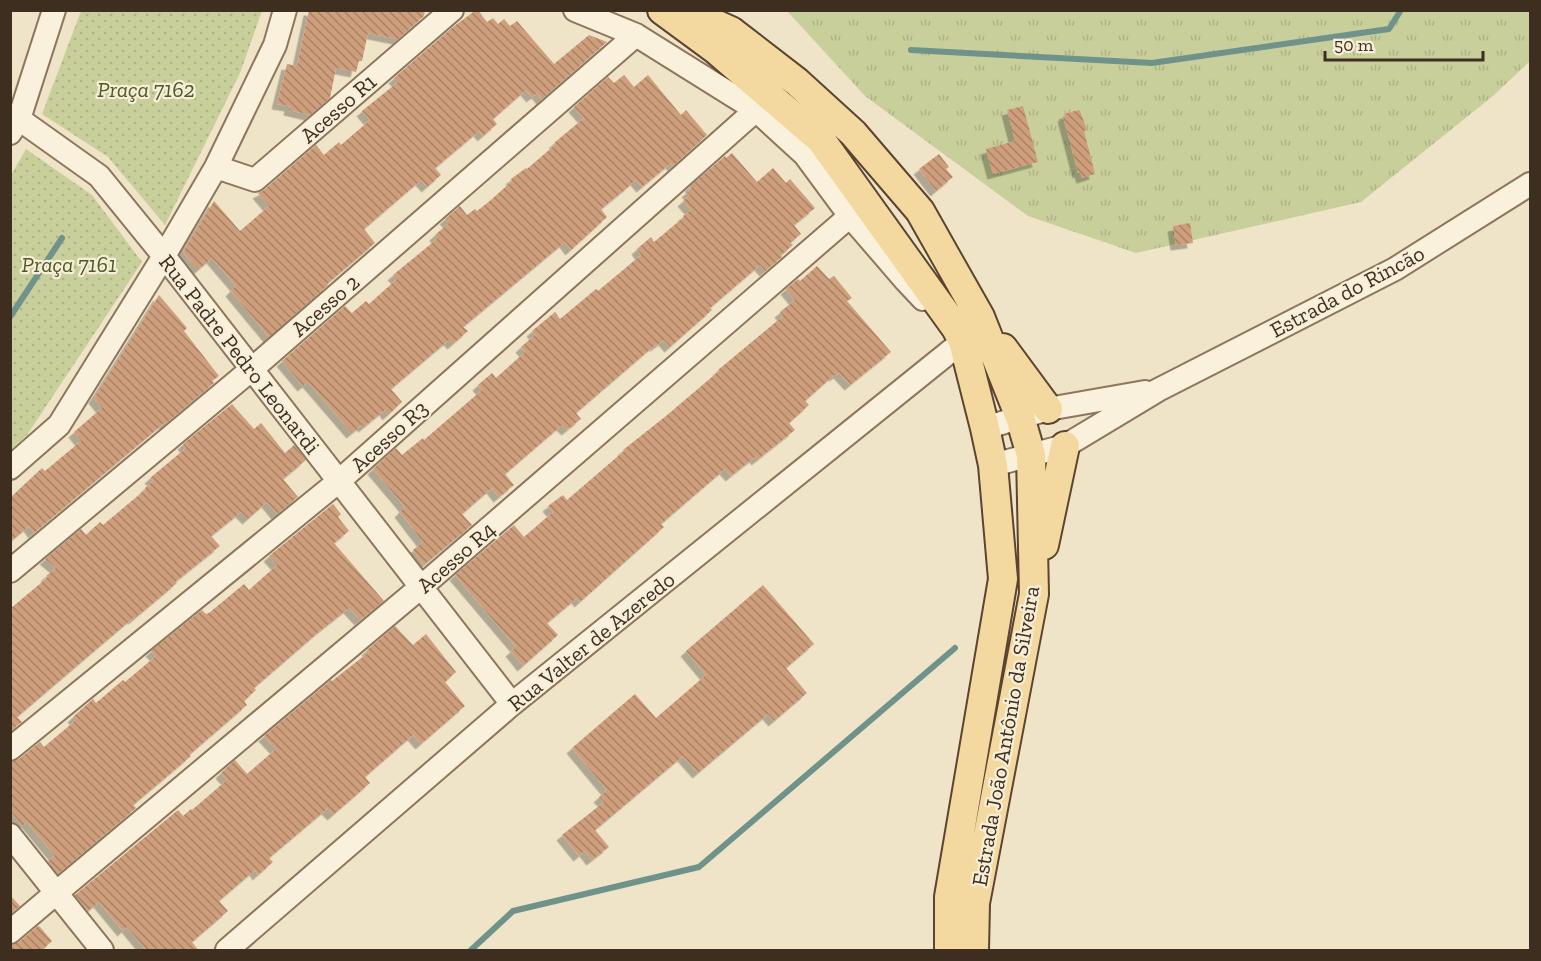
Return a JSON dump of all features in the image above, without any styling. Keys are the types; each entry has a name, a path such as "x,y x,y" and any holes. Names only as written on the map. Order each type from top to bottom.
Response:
{"main road":[{"name":"Estrada João Antônio da Silveira","path":"662,10 715,49 813,148 966,329 1020,417 1031,455 1034,594 975,903 974,951"},
{"name":"Estrada João Antônio da Silveira","path":"684,10 730,31 797,82 853,133 920,211 966,329 993,465 1003,579 949,897 949,951"},
{"path":"966,329 1048,409"},
{"path":"1034,594 1065,446"}],"street":[{"path":"13,122 54,10"},
{"path":"10,468 59,425 164,256 216,167 274,45 285,10"},
{"name":"Acesso R1","path":"216,167 255,180 452,10"},
{"name":"Estrada João Antônio da Silveira","path":"582,11 636,35 813,148 850,216 927,304 966,329"},
{"name":"Acesso 2","path":"10,571 252,369 636,35"},
{"name":"Acesso R3","path":"10,749 339,481 756,110"},
{"name":"Rua Padre Pedro Leonardi","path":"13,122 99,176 164,256 512,704"},
{"name":"Estrada do Rincão","path":"993,465 1065,446 1158,390 1395,269 1530,184"},
{"name":"Acesso R4","path":"10,932 421,587 850,216"},
{"name":"Rua Valter de Azeredo","path":"227,951 512,704 966,329"},
{"name":"Estrada do Rincão","path":"985,428 1048,409 1158,390"},
{"path":"10,835 102,951"}],"green space":[{"name":"Praça 7162","path":"81,11 262,11 240,73 165,225 108,157 42,114"},
{"path":"787,11 1530,11 1530,61 1493,96 1361,202 1136,253 1028,216 865,96"},
{"name":"Praça 7161","path":"26,149 92,195 142,262 27,435 11,449 11,175"}],"building":[{"path":"309,10 425,10 424,16 398,39 368,33 362,61 359,61 356,72 336,68 330,98 310,115 289,110 290,106 277,104 287,64 297,66"},
{"path":"476,10 487,22 493,18 498,24 504,19 510,26 517,21 554,64 589,35 607,42 542,99 537,93 532,97 526,90 493,119 497,124 483,136 479,131 435,168 441,175 427,187 421,180 364,229 375,243 269,337 231,291 236,286 212,258 198,270 183,252 214,201 240,231 269,206 258,193 316,145 324,155 339,142 341,145 370,120 362,111 398,82 394,78"},
{"path":"624,75 634,87 648,75 681,115 686,110 707,135 673,166 671,163 642,187 636,180 601,209 607,217 571,250 565,242 463,327 468,331 453,344 449,340 391,389 402,402 388,415 385,410 364,427 362,425 352,433 308,382 303,386 282,361 345,306 352,313 366,301 369,304 397,279 393,275 437,239 435,235 449,223 445,219 460,206 467,215 475,209 477,211 491,200 512,181 511,179 527,169 584,118 574,107 608,77 614,83"},
{"path":"1023,106 1038,162 993,174 986,149 1015,141 1007,110"},
{"path":"1079,110 1087,130 1084,131 1095,174 1082,178 1080,172 1078,173 1063,116"},
{"path":"732,153 757,182 773,168 786,183 790,179 815,208 794,225 801,234 790,243 793,245 765,271 760,265 710,308 712,310 670,347 664,340 655,345 576,413 581,419 567,430 562,425 505,474 514,485 499,497 492,488 462,514 472,525 424,565 413,550 423,542 400,512 405,507 373,469 396,448 402,455 423,438 424,440 482,390 478,385 492,373 496,378 525,352 521,347 535,335 532,331 555,312 560,319 641,255 637,249 651,237 654,242 691,210 683,201 690,195 687,192 692,188 690,186 725,156 726,158"},
{"path":"939,154 949,167 946,169 953,177 936,191 919,169"},
{"path":"1190,223 1193,243 1176,245 1173,226"},
{"path":"817,266 829,279 834,276 852,298 847,301 891,352 850,385 839,373 834,375 805,401 809,405 789,423 795,430 757,460 755,457 731,476 725,469 661,524 664,527 580,602 577,598 547,623 558,635 523,666 511,651 516,647 455,575 514,525 524,537 553,512 548,506 563,495 567,500 623,450 719,371 783,316 780,312 795,300 786,289 798,279 800,281"},
{"path":"159,295 187,328 184,331 219,376 212,381 214,383 34,533 29,526 10,542 10,498 42,468 45,471 81,441 74,432 102,408 94,398"},
{"path":"232,404 254,429 261,423 285,453 294,445 306,460 283,479 298,497 277,514 267,502 248,519 241,512 211,536 220,546 17,717 22,722 10,731 10,609 56,568 45,559 81,529 86,535 100,522 103,525 146,489 153,481 150,478 186,448 183,444"},
{"path":"333,504 341,514 338,517 349,531 334,543 384,601 360,620 349,608 321,630 254,688 256,690 244,701 247,705 133,805 136,808 58,874 48,861 55,856 27,822 22,826 10,810 10,762 19,759 40,742 44,747 76,720 73,717 93,699 96,703 156,656 151,651 202,610 206,614 209,613 244,584 249,590 277,565 269,556"},
{"path":"763,585 814,644 786,668 807,693 774,721 768,714 698,773 683,756 595,830 609,847 592,860 585,851 579,856 562,835 604,802 599,797 607,790 572,748 635,694 656,718 706,675 686,651"},
{"path":"395,626 413,645 426,634 456,672 445,682 465,706 421,744 413,735 365,777 370,783 333,815 327,809 269,858 273,862 258,875 255,870 219,901 228,911 192,942 199,951 147,951 127,927 123,931 99,902 88,911 75,895 178,810 183,816 192,810 227,780 221,773 235,760 247,774 276,749 264,736 331,680 369,652 367,650"},
{"path":"10,895 20,906 10,914"},
{"path":"38,926 52,941 41,951 10,951 10,945 19,942"}],"waterway":[{"path":"911,50 1152,63 1389,29 1401,10"},
{"path":"10,317 62,238"},
{"path":"471,950 513,911 699,867 955,648"}]}
